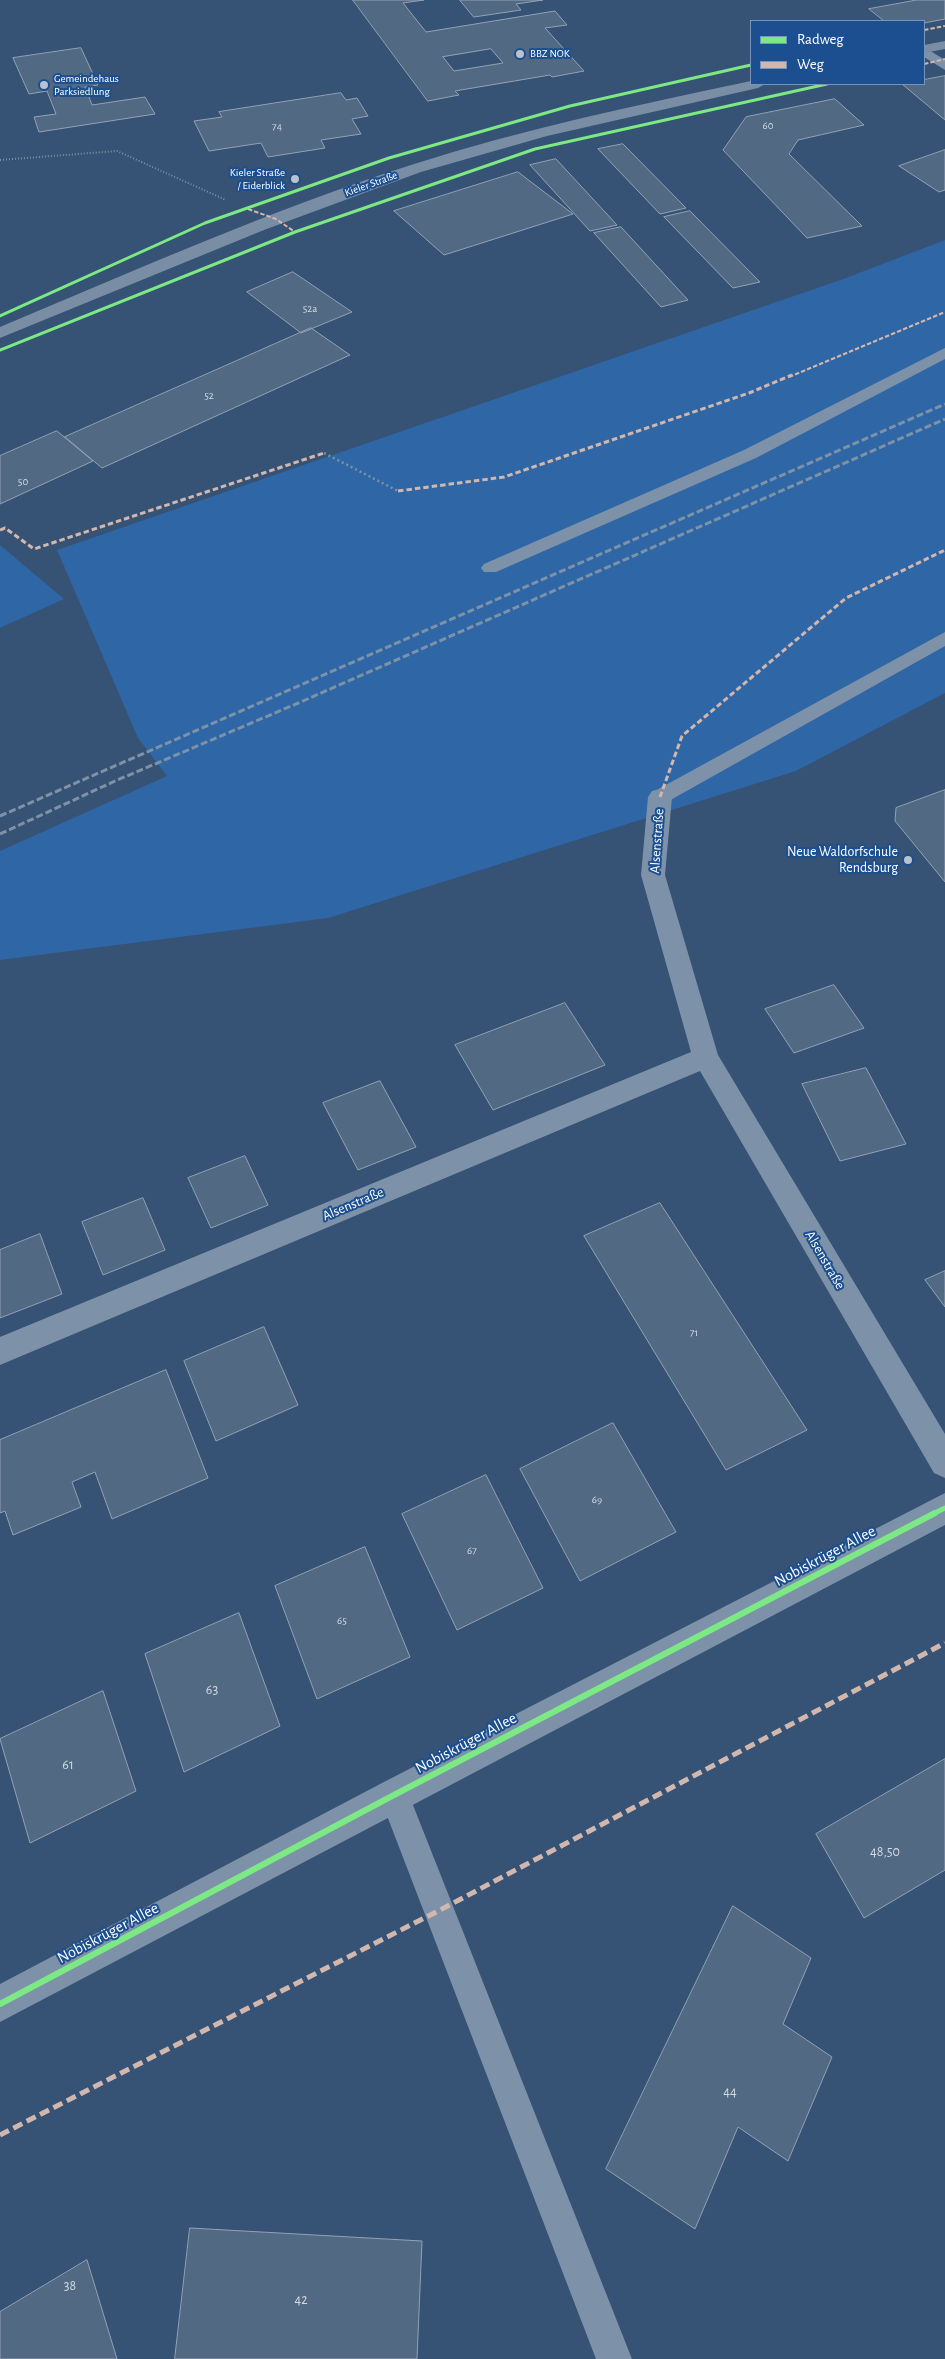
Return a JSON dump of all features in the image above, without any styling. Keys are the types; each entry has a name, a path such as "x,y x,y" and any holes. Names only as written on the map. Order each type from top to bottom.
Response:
{"main road":[{"path":"925,50 945,45"},
{"name":"Kieler Straße","path":"0,333 276,219 415,169 589,119 753,85"}],"street":[{"name":"Alsenstraße","path":"660,797 653,875 706,1057 945,1463"},
{"name":"Alsenstraße","path":"0,1351 706,1057"},
{"name":"Nobiskrüger Allee","path":"0,2004 394,1795 945,1508"}],"lane":[{"path":"925,51 945,66"},
{"path":"490,568 750,454 945,353"},
{"path":"660,797 945,638"},
{"path":"394,1795 614,2359"}],"path":[{"path":"0,160 117,151 229,201"},
{"path":"324,453 398,491"}],"shaded area":[{"path":"945,240 945,693 796,771 328,918 0,960 0,851 167,776 138,738 57,550 846,278"},
{"path":"0,545 64,599 0,628"}],"building":[{"path":"353,0 424,0 403,3 426,32 555,11 567,25 545,28 584,71 455,91 459,95 428,101","holes":["491,49 503,63 454,71 443,57"]},
{"path":"460,0 543,0 516,4 521,10 474,17"},
{"path":"917,0 945,0 945,19 925,23 925,20 883,20 869,9"},
{"path":"81,48 98,85 85,87 92,105 145,97 155,114 39,132 34,117 56,114 47,91 29,94 13,58"},
{"path":"945,76 945,120 903,85 925,85 925,80"},
{"path":"341,93 346,100 357,98 368,116 352,119 361,134 321,140 325,148 268,157 261,143 209,151 194,121 222,117 219,112"},
{"path":"835,99 864,125 798,140 789,154 862,226 807,238 723,150 746,117"},
{"path":"623,144 686,208 660,214 598,149"},
{"path":"945,150 945,190 939,192 899,166"},
{"path":"556,159 617,225 590,231 530,165"},
{"path":"518,172 573,214 444,255 394,211"},
{"path":"690,211 760,282 733,288 664,217"},
{"path":"621,227 688,300 661,307 594,233"},
{"path":"293,272 352,312 301,333 247,292"},
{"path":"311,328 350,355 102,468 65,437"},
{"path":"57,431 93,461 0,504 0,456"},
{"path":"945,790 945,882 895,821 896,808"},
{"path":"834,985 864,1028 794,1053 765,1009"},
{"path":"565,1003 605,1065 493,1110 455,1045"},
{"path":"866,1068 906,1144 840,1161 802,1084"},
{"path":"380,1081 416,1147 358,1170 323,1103"},
{"path":"245,1156 268,1205 211,1228 188,1178"},
{"path":"143,1198 165,1250 103,1275 82,1222"},
{"path":"660,1203 807,1430 726,1470 584,1236"},
{"path":"40,1234 62,1294 0,1318 0,1250"},
{"path":"945,1271 945,1307 925,1280"},
{"path":"264,1327 298,1405 216,1441 184,1361"},
{"path":"166,1370 208,1478 112,1519 95,1472 72,1482 81,1507 13,1535 5,1511 0,1513 0,1440"},
{"path":"613,1423 676,1532 580,1581 520,1469"},
{"path":"486,1475 543,1588 457,1630 402,1514"},
{"path":"365,1547 410,1657 317,1699 275,1586"},
{"path":"239,1613 280,1726 184,1772 145,1654"},
{"path":"103,1691 136,1791 30,1843 0,1739"},
{"path":"945,1759 945,1870 864,1918 816,1834"},
{"path":"733,1906 811,1958 783,2024 832,2057 788,2161 738,2127 695,2229 606,2169"},
{"path":"190,2228 422,2241 417,2359 175,2359"},
{"path":"87,2260 117,2359 0,2359 0,2312"}],"railway":[{"path":"0,816 945,404"},
{"path":"0,834 115,781 296,704 945,419"}],"marked path":[{"path":"925,30 945,26"},
{"path":"925,64 945,59"},
{"path":"248,209 276,219 295,232"},
{"path":"398,491 504,477 749,393 945,312"},
{"path":"0,530 5,528 34,549 324,453"},
{"path":"660,797 682,736 846,598 945,550"},
{"path":"0,2135 440,1910 945,1643"}],"cycle path":[{"path":"0,316 205,223 389,158 570,106 750,65"},
{"path":"0,350 295,232 535,149 823,85"},
{"path":"0,2004 394,1795 945,1508"}],"place":[{"name":"BBZ NOK","path":"520,54"},
{"name":"Gemeindehaus Parksiedlung","path":"44,85"},
{"name":"Kieler Straße / Eiderblick","path":"295,179"},
{"name":"Neue Waldorfschule Rendsburg","path":"908,860"}]}
